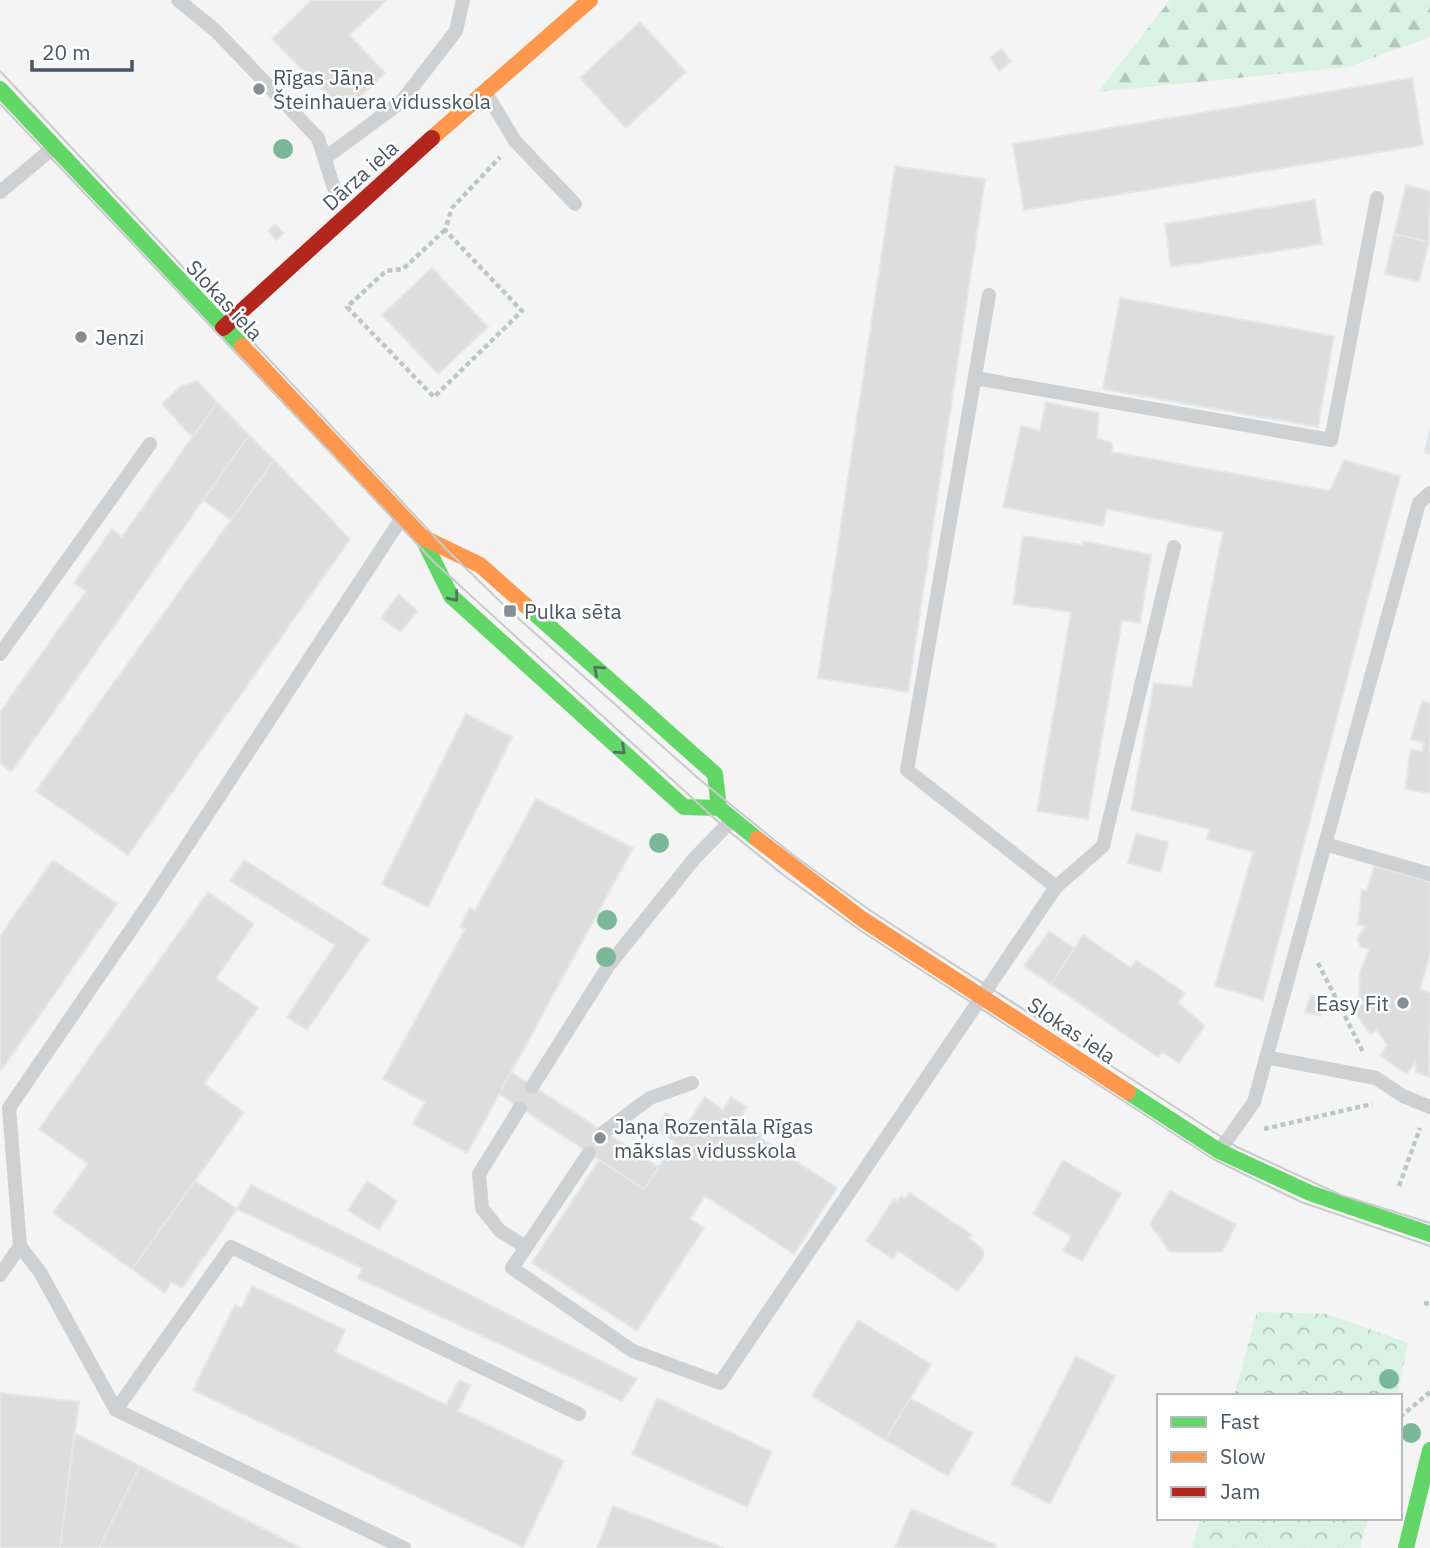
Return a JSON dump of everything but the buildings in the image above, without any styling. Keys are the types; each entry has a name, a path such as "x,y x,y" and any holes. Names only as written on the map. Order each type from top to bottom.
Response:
{"street":[{"name":"Dārza iela","path":"223,328 590,0"},
{"name":"Slokas iela","path":"0,89 401,517 422,537 480,565 715,774 719,808 732,820 862,919 1219,1152 1310,1194 1430,1234"},
{"name":"Slokas iela","path":"422,537 451,596 684,807 719,808"},
{"path":"1406,1548 1430,1450"}],"lane":[{"path":"178,0 216,31 318,138 334,188"},
{"path":"324,158 401,102 456,31 463,0"},
{"path":"485,92 515,141 575,204"},
{"path":"0,192 54,147"},
{"path":"975,378 1331,440 1377,198"},
{"path":"989,295 907,769 1056,887"},
{"path":"0,654 150,444"},
{"path":"1219,1152 1254,1102 1419,503 1430,494"},
{"path":"401,517 152,899 9,1108 6,1158 20,1246 40,1272 116,1410 404,1548"},
{"path":"589,1153 512,1268 633,1351 720,1383 1056,887 1102,846 1174,547"},
{"path":"532,1087 609,965 694,859 732,820"},
{"path":"1325,844 1430,874"},
{"path":"1266,1057 1376,1078 1403,1096 1429,1106"},
{"path":"604,1132 650,1098 692,1083"},
{"path":"520,1108 479,1174 482,1208 500,1231 526,1247"},
{"path":"0,1275 20,1246"},
{"path":"116,1410 231,1247 579,1414"}],"path":[{"path":"445,230 522,312 434,397 347,307 386,271 402,269 445,230 452,208 515,141"},
{"path":"1301,930 1376,1078"},
{"path":"1261,1130 1403,1096"},
{"path":"1399,1186 1429,1106"},
{"path":"1402,1415 1430,1392"}],"green space":[{"path":"1170,0 1430,0 1430,37 1348,67 1098,92"},
{"path":"1257,1312 1327,1314 1408,1343 1397,1394 1235,1394"},
{"path":"1199,1520 1367,1520 1360,1548 1192,1548"}],"tram line":[{"path":"0,71 448,551 510,611 699,779 793,855 871,911 1237,1147 1341,1195 1430,1223"},
{"path":"0,104 434,562 725,828 782,874 861,931 1213,1159 1301,1202 1430,1246"}],"traffic: fast":[{"path":"0,89 242,346"},
{"path":"422,537 451,596 684,807 719,808"},
{"path":"524,604 715,774 719,808 757,839"},
{"path":"1128,1092 1219,1151 1310,1193 1430,1234"},
{"path":"1406,1548 1430,1450"}],"traffic: slow":[{"path":"432,138 590,0"},
{"path":"242,346 422,537 480,565 524,604"},
{"path":"757,839 862,919 1128,1092"}],"traffic: jam":[{"path":"223,328 432,138"}],"place":[{"name":"Rīgas Jāņa Šteinhauera vidusskola","path":"259,89"},
{"name":"Jenzi","path":"81,337"},
{"name":"Pulka sēta","path":"510,611"},
{"name":"Easy Fit","path":"1403,1003"},
{"name":"Jaņa Rozentāla Rīgas mākslas vidusskola","path":"600,1138"}]}
